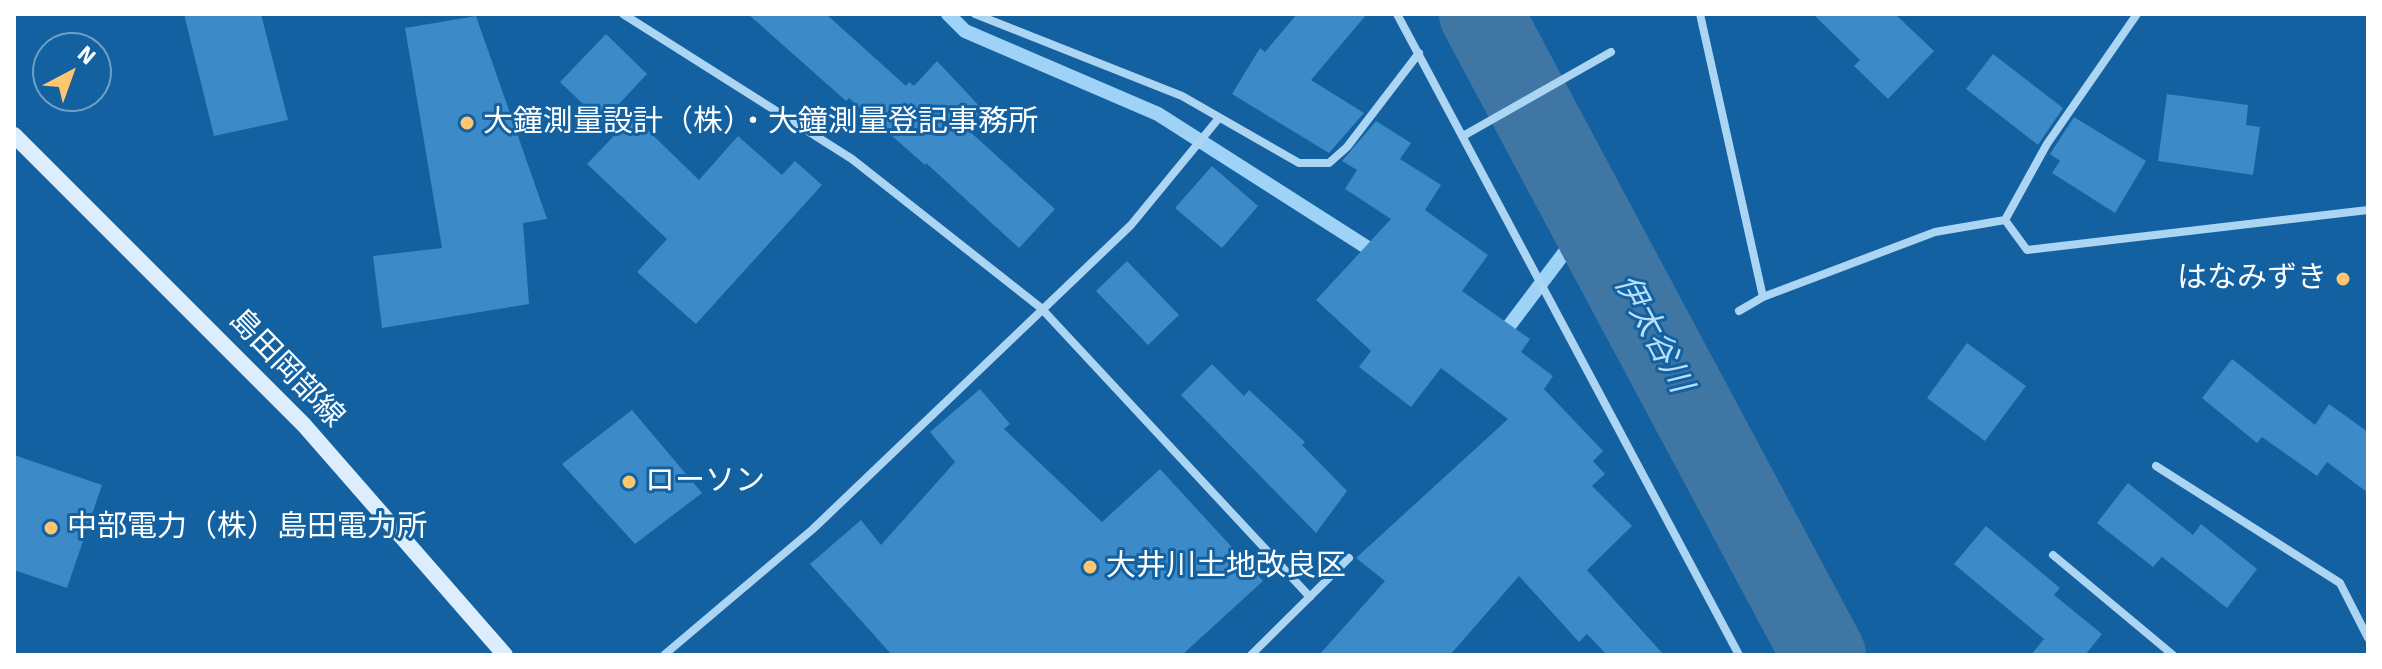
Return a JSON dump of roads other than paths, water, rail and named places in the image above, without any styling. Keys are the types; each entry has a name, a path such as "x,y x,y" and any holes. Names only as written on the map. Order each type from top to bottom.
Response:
{"main road":[{"name":"島田岡部線","path":"14,135 304,425 505,655"}],"street":[{"path":"623,14 852,159 1041,308 1310,597"},
{"path":"975,14 1182,96 1299,163 1329,163 1347,147 1419,53"},
{"path":"1397,14 1739,655"},
{"path":"1700,14 1763,297"},
{"path":"2005,220 2047,144 2137,14"},
{"path":"1463,136 1611,52"},
{"path":"664,655 813,529 1131,225 1219,118"},
{"path":"2005,220 2027,250 2368,210"},
{"path":"1739,311 1763,297 1935,232 2005,220"},
{"path":"2156,466 2340,583 2368,638"},
{"path":"2053,555 2173,655"},
{"path":"1251,655 1349,558"}],"waterway":[{"path":"948,14 965,31 1158,114 1382,257"},
{"name":"伊太谷川","path":"1481,14 1824,655"},
{"path":"1497,331 1503,334 1592,216"}],"place":[{"name":"大鐘測量設計（株）・大鐘測量登記事務所","path":"467,123"},
{"name":"はなみずき","path":"2343,279"},
{"name":"ローソン","path":"629,482"},
{"name":"中部電力（株）島田電力所","path":"51,528"},
{"name":"大井川土地改良区","path":"1090,567"}]}
